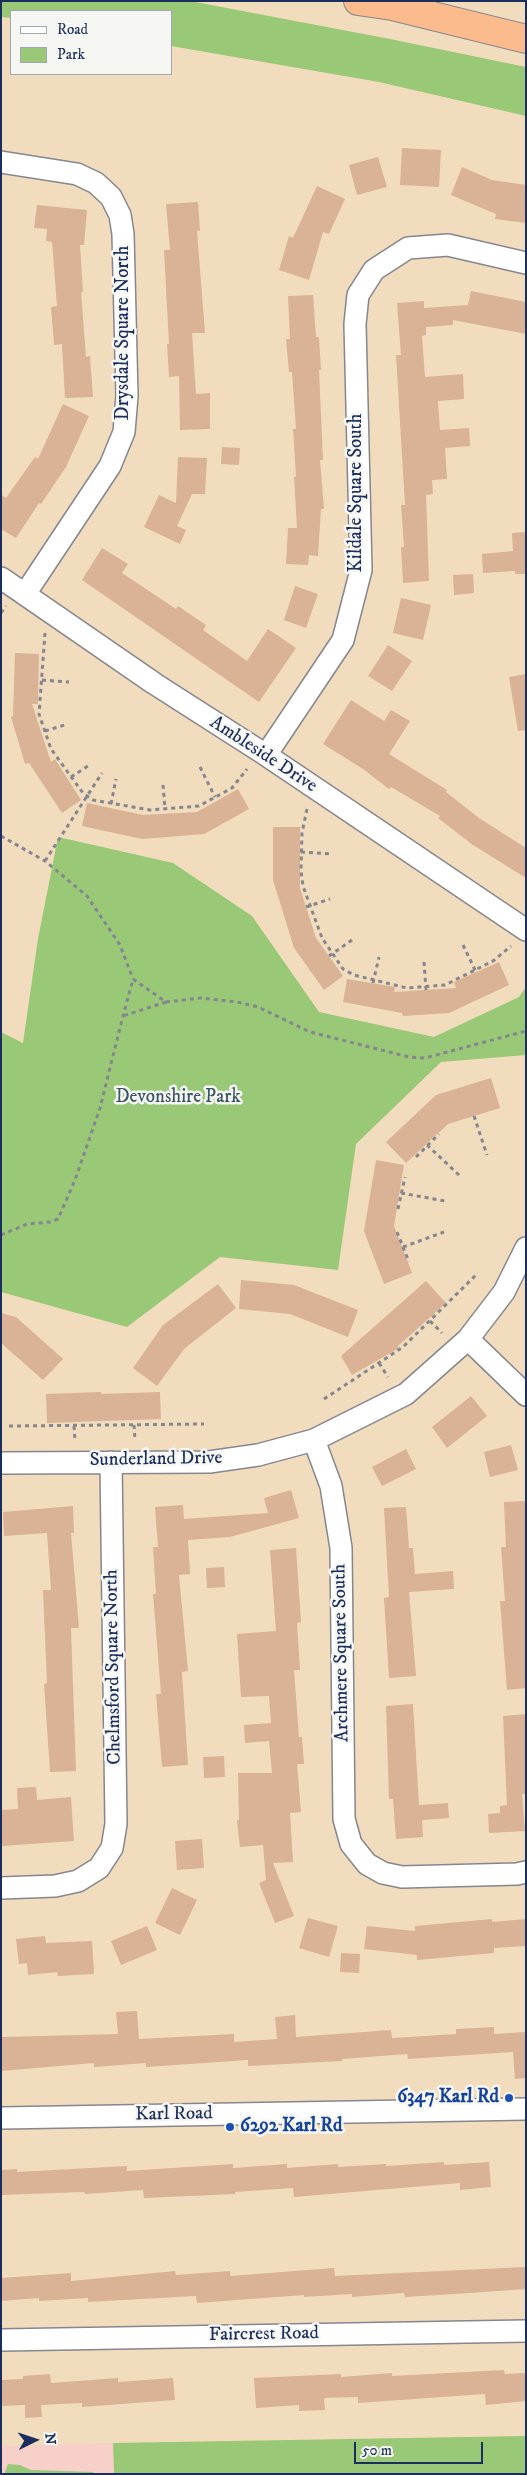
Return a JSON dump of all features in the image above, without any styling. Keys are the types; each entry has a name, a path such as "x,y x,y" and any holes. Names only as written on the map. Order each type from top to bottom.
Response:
{"highway":[{"path":"358,1 392,6 526,38"}],"street":[{"name":"Drysdale Square North","path":"1,162 77,174 96,183 111,197 120,214 123,234 127,396 124,432 110,466 25,594"},
{"name":"Kildale Square South","path":"266,755 343,640 361,570 355,324 358,295 374,270 408,248 448,245 526,263"},
{"name":"Ambleside Drive","path":"1,578 154,684 266,755 526,930"},
{"name":"Sunderland Drive","path":"1,1463 209,1462 258,1455 314,1440 406,1394 468,1339 504,1292 526,1248"},
{"path":"468,1339 526,1395"},
{"name":"Archmere Square South","path":"314,1440 331,1486 341,1548 344,1819 351,1844 367,1864 383,1873 402,1877 517,1874 526,1872"},
{"name":"Chelmsford Square North","path":"1,1888 55,1886 78,1881 99,1868 112,1848 116,1824 111,1462"},
{"name":"Karl Road","path":"1,2118 526,2109"},
{"name":"Faircrest Road","path":"1,2340 526,2331"}],"path":[{"path":"1,613 6,606"},
{"path":"45,633 39,714 51,749 71,777 93,800 150,810 199,806 232,788 247,768"},
{"path":"42,680 68,682"},
{"path":"45,731 68,724"},
{"path":"71,777 91,764"},
{"path":"200,767 215,797"},
{"path":"45,861 102,773"},
{"path":"111,804 116,780"},
{"path":"163,784 165,809"},
{"path":"307,809 302,833 301,852 303,886 308,906 322,938 331,955 343,969 373,981 407,988 426,988 445,985 476,971 493,961 511,946"},
{"path":"1,836 45,861 88,896 120,945 133,979 166,1002"},
{"path":"301,852 333,854"},
{"path":"308,906 330,899"},
{"path":"331,955 352,940"},
{"path":"462,945 476,971"},
{"path":"373,981 379,957"},
{"path":"424,962 426,988"},
{"path":"1,1235 27,1224 50,1222 58,1218 75,1180 100,1108 133,979"},
{"path":"124,1016 166,1002 201,998 238,1002 258,1008 310,1032 410,1057 425,1058 526,1031"},
{"path":"474,1116 487,1155"},
{"path":"416,1157 439,1134"},
{"path":"427,1145 458,1175"},
{"path":"398,1209 405,1177"},
{"path":"401,1194 445,1201"},
{"path":"397,1232 409,1262"},
{"path":"403,1247 444,1232"},
{"path":"324,1399 403,1347 478,1273"},
{"path":"430,1321 442,1333"},
{"path":"379,1363 388,1377"},
{"path":"9,1426 204,1424"},
{"path":"134,1425 135,1440"},
{"path":"74,1426 75,1441"}],"shaded area":[{"path":"113,2443 114,2474 1,2474 1,2446"}],"green space":[{"path":"1,1 190,1 526,67 526,116 379,82 172,46 172,10 10,10 10,18 1,17"},
{"name":"Devonshire Park","path":"58,837 173,863 252,916 319,1012 434,1037 519,997 526,987 526,1055 441,1062 356,1144 338,1270 220,1257 127,1327 1,1292 1,1032 23,1043 38,939"},
{"path":"526,2436 526,2474 114,2474 113,2443"},
{"path":"8,2464 20,2465 31,2470 93,2472 95,2474 4,2474"}],"building":[{"path":"402,148 441,150 439,187 400,185"},
{"path":"378,157 387,187 357,195 349,165"},
{"path":"462,167 492,180 526,185 526,223 495,219 496,214 451,195"},
{"path":"317,186 345,199 329,234 323,232 309,280 279,270 289,236 293,238"},
{"path":"198,202 200,231 197,231 205,333 192,333 196,394 210,393 210,429 180,430 179,376 169,377 164,250 170,250 166,204"},
{"path":"37,205 87,210 84,245 80,245 83,292 81,292 86,357 90,356 93,397 65,398 62,344 54,345 51,307 57,306 52,242 46,241 47,229 34,228"},
{"path":"471,291 526,302 526,334 453,320 453,325 426,327 426,335 422,336 425,377 463,374 464,399 438,401 440,430 469,428 470,446 445,448 447,479 432,480 433,494 426,495 429,581 403,583 401,547 404,547 401,505 405,505 396,355 401,355 397,303 424,301 424,308 468,305"},
{"path":"313,295 316,337 319,337 321,370 319,370 323,460 320,460 324,509 321,509 318,556 309,555 308,565 286,564 288,528 297,528 293,429 296,429 292,372 289,372 286,339 290,339 288,296"},
{"path":"63,404 89,416 66,467 16,538 1,529 1,495 6,498 35,457 38,459"},
{"path":"222,447 240,448 239,465 221,464"},
{"path":"178,457 207,458 205,494 192,494 177,526 186,530 180,544 144,527 159,495 176,503"},
{"path":"526,532 526,574 515,574 515,571 483,573 482,554 513,551 512,533"},
{"path":"102,548 128,564 122,573 176,609 178,606 206,625 203,630 247,661 268,629 296,648 259,702 82,580"},
{"path":"473,574 474,593 454,595 453,575"},
{"path":"295,586 318,594 306,628 284,620"},
{"path":"401,598 431,605 423,640 393,633"},
{"path":"388,645 412,661 392,691 368,676"},
{"path":"15,653 39,654 38,704 32,704 51,762 55,759 81,800 62,813 29,763 25,764 11,717 13,716"},
{"path":"526,674 526,730 518,731 509,677"},
{"path":"351,700 384,721 391,710 410,721 389,754 447,790 446,792 479,818 526,848 526,878 473,845 438,818 440,816 391,787 389,789 363,769 323,744"},
{"path":"238,789 249,809 204,834 142,839 82,826 87,803 143,815 197,812"},
{"path":"273,827 300,827 300,888 316,938 343,976 324,990 294,948 273,880"},
{"path":"499,962 509,985 449,1013 403,1016 402,1013 343,1002 347,979 395,987 394,992 456,988 454,982"},
{"path":"491,1078 500,1108 448,1124 406,1163 386,1142 436,1095"},
{"path":"376,1160 404,1165 394,1226 412,1273 384,1284 364,1231"},
{"path":"241,1280 294,1285 358,1310 348,1337 290,1314 239,1309"},
{"path":"426,1281 446,1303 398,1346 399,1348 352,1375 341,1356"},
{"path":"218,1284 236,1308 184,1349 157,1386 133,1368 163,1325"},
{"path":"1,1313 16,1317 63,1359 43,1380 1,1343"},
{"path":"101,1392 101,1394 160,1392 161,1419 47,1423 46,1394"},
{"path":"471,1396 487,1416 447,1448 432,1427"},
{"path":"511,1445 518,1470 490,1477 484,1452"},
{"path":"406,1449 416,1469 382,1486 372,1467"},
{"path":"291,1490 299,1518 230,1537 188,1540 190,1574 179,1575 188,1671 182,1672 188,1765 162,1767 156,1694 161,1694 153,1594 156,1594 153,1547 158,1547 155,1507 183,1505 184,1519 268,1513 264,1498"},
{"path":"526,1501 526,1688 507,1690 500,1601 505,1601 501,1547 506,1547 504,1502"},
{"path":"73,1506 74,1533 71,1533 79,1628 71,1628 76,1771 50,1772 44,1684 47,1683 43,1590 51,1590 47,1533 4,1536 3,1512"},
{"path":"406,1507 409,1548 413,1548 415,1574 453,1571 454,1589 409,1592 416,1676 389,1678 384,1598 389,1597 384,1508"},
{"path":"296,1548 301,1622 297,1623 300,1670 294,1670 299,1737 302,1737 304,1764 297,1764 301,1812 290,1813 293,1862 273,1863 294,1916 275,1923 259,1883 266,1880 263,1845 240,1847 237,1820 239,1820 238,1773 272,1773 269,1741 245,1743 244,1725 271,1723 269,1696 241,1697 237,1634 276,1631 270,1550"},
{"path":"224,1567 225,1587 207,1588 206,1568"},
{"path":"413,1704 419,1805 448,1803 449,1818 422,1820 423,1837 396,1839 393,1799 389,1799 386,1706"},
{"path":"526,1714 526,1794 522,1794 525,1831 489,1833 488,1814 500,1813 500,1806 507,1805 503,1716"},
{"path":"224,1756 225,1777 204,1778 203,1757"},
{"path":"36,1787 37,1800 71,1797 74,1841 1,1846 1,1810 18,1809 17,1788"},
{"path":"202,1839 204,1868 177,1870 175,1841"},
{"path":"172,1888 197,1900 180,1935 155,1923"},
{"path":"308,1918 338,1926 329,1957 299,1948"},
{"path":"492,1919 492,1922 526,1919 526,1946 494,1948 494,1953 417,1960 417,1955 364,1949 367,1926 415,1931 415,1926"},
{"path":"147,1926 157,1950 121,1965 111,1941"},
{"path":"45,1936 46,1943 92,1941 94,1974 58,1976 57,1972 28,1975 27,1963 19,1964 16,1939"},
{"path":"341,1953 360,1954 359,1973 340,1972"},
{"path":"137,2011 139,2039 234,2034 234,2042 277,2039 275,2017 295,2015 296,2037 391,2030 392,2038 456,2034 456,2029 494,2027 494,2034 526,2032 526,2078 515,2079 513,2052 408,2059 407,2054 342,2059 342,2061 248,2066 248,2060 146,2067 146,2063 94,2067 94,2063 1,2071 1,2037 118,2034 116,2012"},
{"path":"444,2162 444,2165 489,2162 491,2187 460,2190 460,2183 294,2197 293,2188 235,2192 235,2194 144,2198 143,2190 85,2194 84,2192 1,2195 1,2170 17,2169 17,2172 127,2166 127,2171 233,2164 233,2168 287,2164 287,2168 338,2164 338,2167"},
{"path":"526,2267 526,2289 455,2294 405,2297 404,2293 352,2297 352,2294 304,2297 304,2295 197,2303 196,2296 88,2302 88,2298 39,2301 39,2298 1,2301 1,2278 71,2273 71,2281 175,2271 176,2275 230,2271 230,2276 334,2268 335,2276"},
{"path":"504,2370 505,2374 526,2373 526,2401 486,2405 485,2394 358,2403 358,2397 324,2398 325,2410 299,2411 299,2405 256,2408 254,2378 341,2374 341,2377 392,2373 392,2376"},
{"path":"50,2374 51,2383 118,2378 118,2382 173,2378 175,2400 82,2407 82,2403 41,2405 42,2417 25,2418 25,2405 1,2406 1,2380 23,2379 23,2376"}],"place":[{"name":"6347 Karl Rd","path":"509,2098"},
{"name":"6292 Karl Rd","path":"230,2127"}]}
